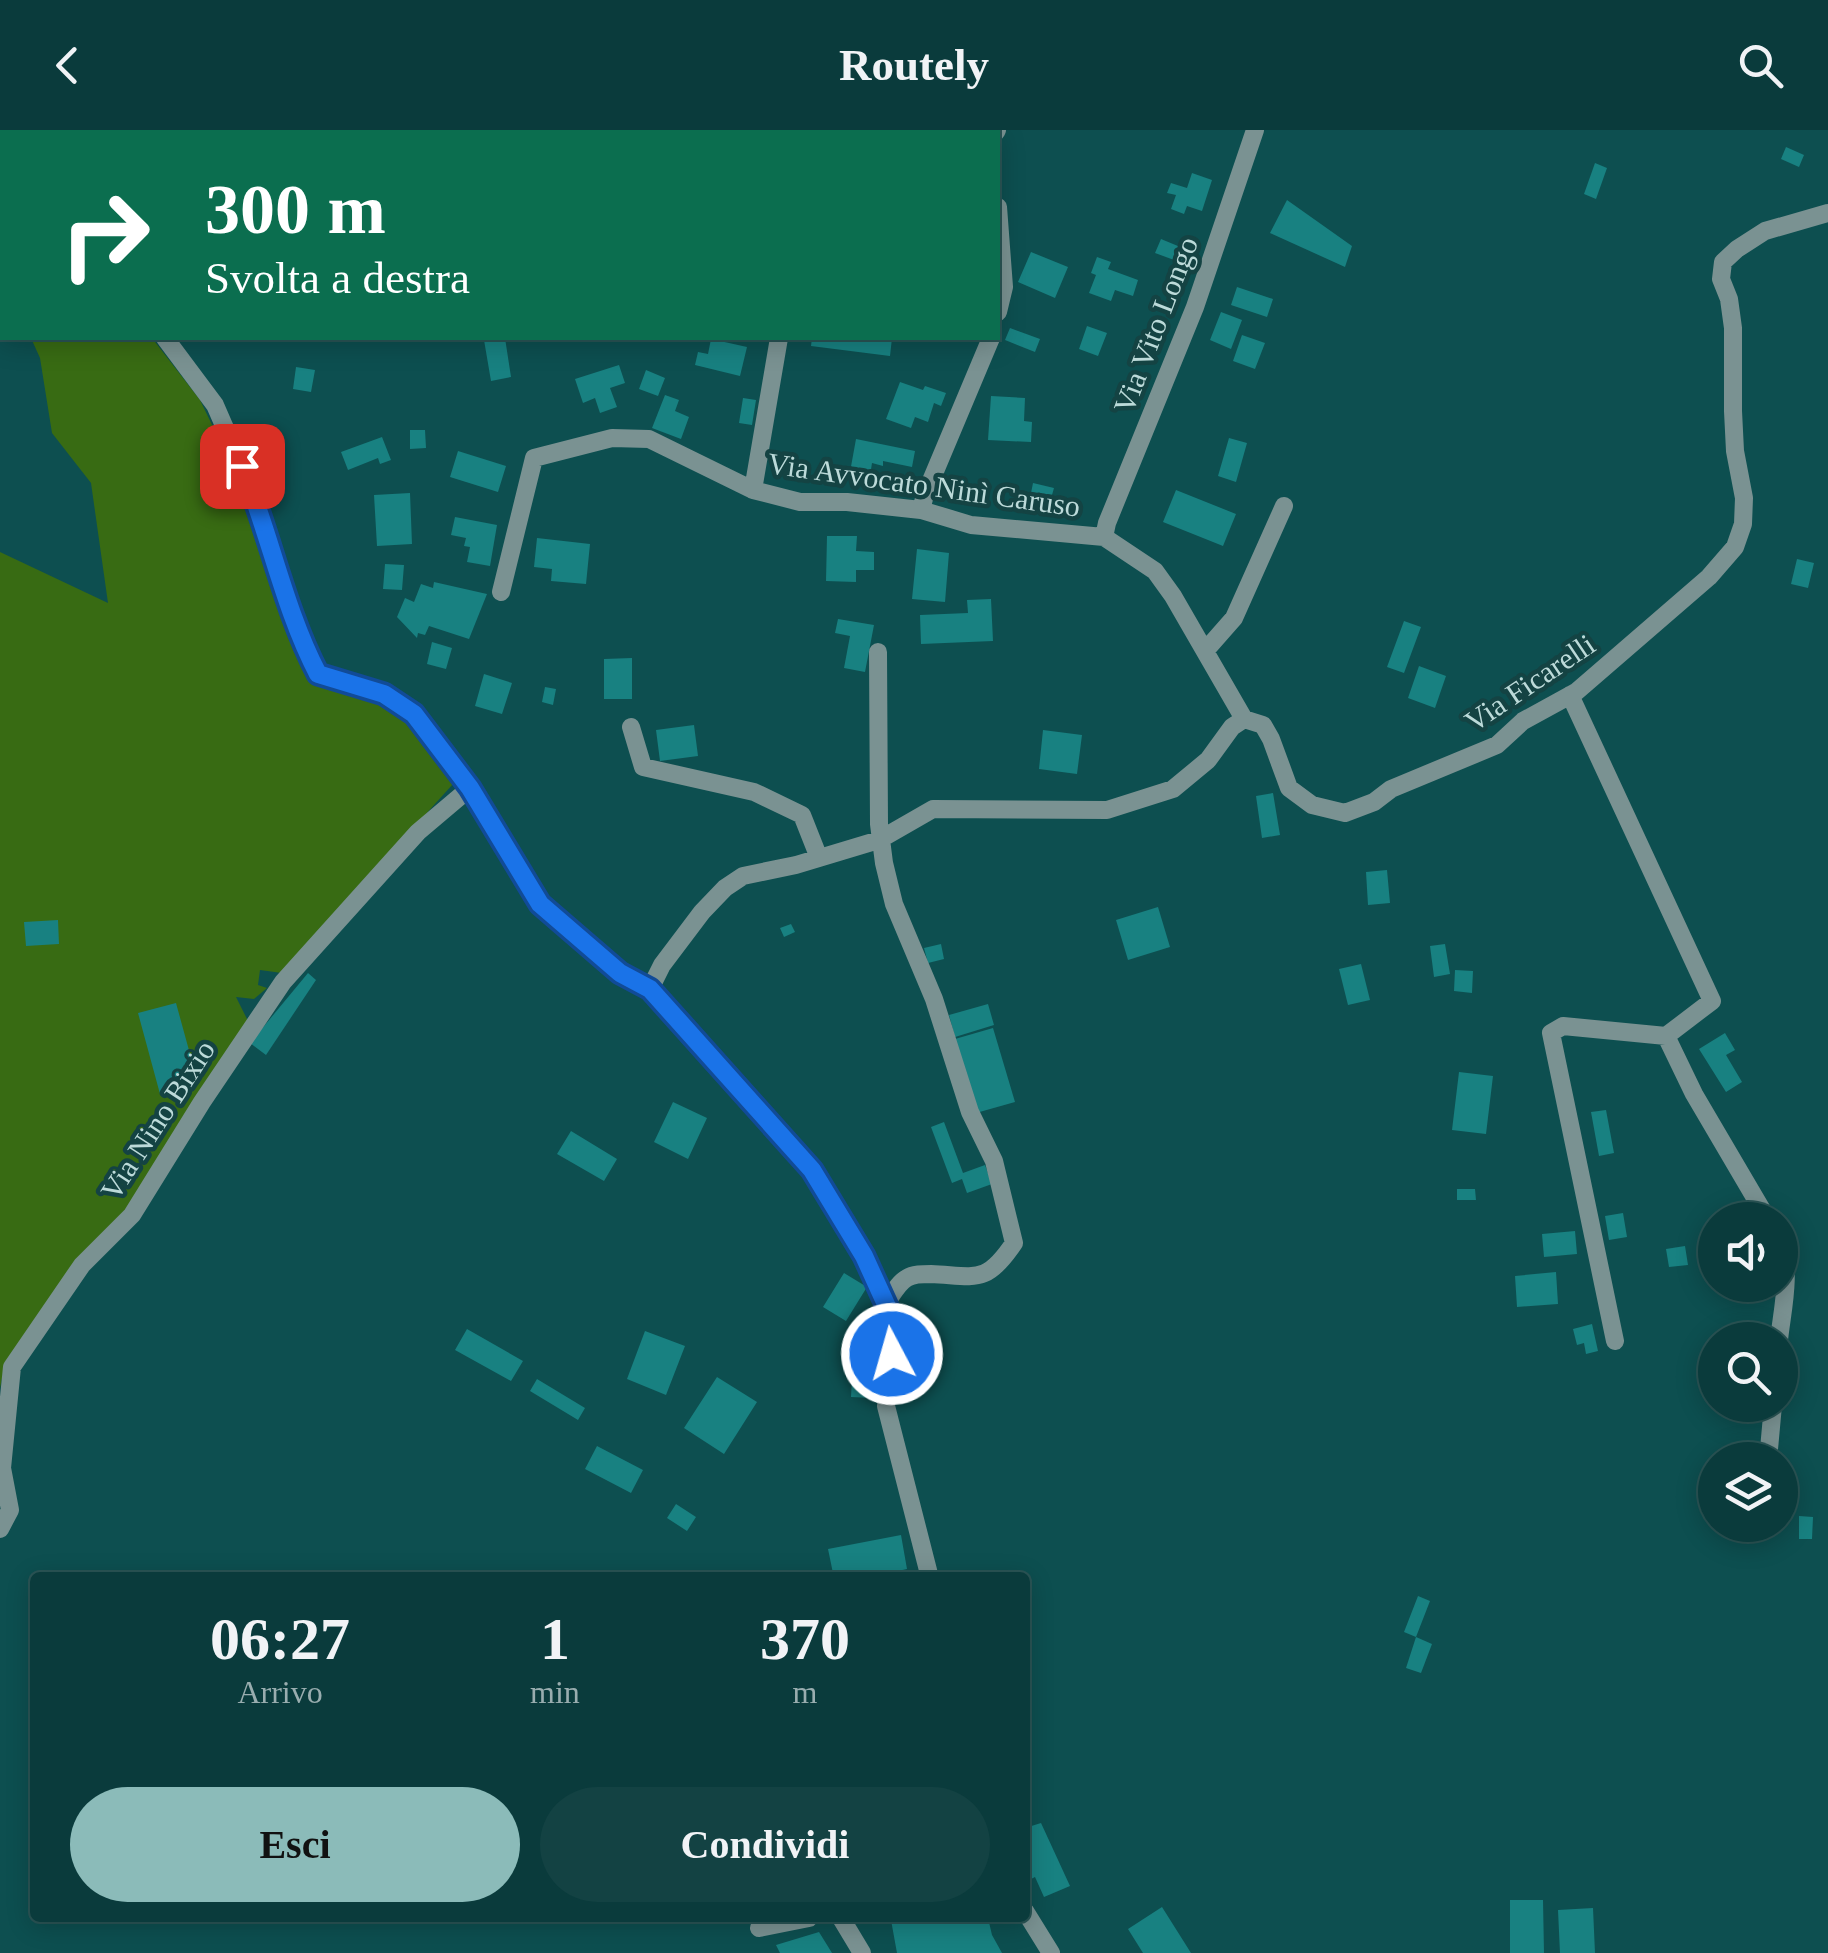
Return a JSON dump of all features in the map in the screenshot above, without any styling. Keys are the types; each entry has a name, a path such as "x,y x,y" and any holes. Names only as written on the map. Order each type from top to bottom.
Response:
{"street":[{"name":"Via Vito Longo","path":"1104,537 1195,307 1254,130"},
{"name":"Via Ficarelli","path":"1244,719 1263,725 1288,788 1312,805 1345,813 1374,802 1391,789 1497,745 1523,722 1570,695 1709,577 1735,547 1743,524 1744,498 1732,411 1733,328 1730,299 1721,279 1723,262 1766,230 1828,213"},
{"path":"1000,234 1004,287 1000,304"},
{"path":"167,340 216,404 255,497 303,645 318,674 384,694 414,714 470,788 540,904 620,973 650,989 812,1170 864,1256 895,1324 886,1406 928,1572"},
{"path":"753,490 779,340"},
{"path":"921,510 991,340"},
{"name":"Via Avvocato Ninì Caruso","path":"501,592 534,458 612,438 649,439 753,490 800,502 847,502 921,510 971,525 1104,537 1155,570 1244,719"},
{"path":"1205,651 1234,618 1284,506"},
{"path":"878,652 880,840 894,904 934,999 970,1112 994,1161 1014,1243 1001,1263 976,1278 910,1276 902,1280 886,1302"},
{"path":"1570,695 1712,1000 1666,1036 1564,1026 1551,1033 1615,1341"},
{"path":"650,989 702,912 743,876 880,840 934,809 1107,810 1173,789 1208,760 1232,728 1244,719"},
{"path":"630,727 643,767 754,792 802,814 818,858"},
{"name":"Via Nino Bixio","path":"0,1530 10,1510 2,1468 12,1366 82,1265 132,1215 283,982 418,832 470,788"},
{"path":"1666,1036 1694,1094 1757,1202"},
{"path":"1030,1919 1051,1953"},
{"path":"759,1928 789,1922"},
{"path":"843,1922 862,1953"}],"green space":[{"path":"32,340 154,340 200,400 248,499 322,684 382,702 406,719 453,784 282,973 260,970 258,985 267,988 254,999 236,997 248,1021 128,1209 5,1363 0,1388 0,552 108,603 91,483 52,433 40,358"}],"building":[{"path":"1786,147 1804,155 1799,167 1781,159"},
{"path":"1595,163 1607,168 1596,199 1584,194"},
{"path":"1192,173 1212,180 1202,211 1187,206 1184,214 1171,209 1176,195 1167,193 1171,183 1187,188"},
{"path":"1287,200 1352,246 1345,267 1270,233"},
{"path":"1161,239 1190,251 1185,264 1155,253"},
{"path":"1031,252 1068,267 1055,298 1018,282"},
{"path":"1097,257 1111,262 1108,269 1138,280 1133,296 1115,290 1111,301 1089,293"},
{"path":"1237,287 1273,299 1267,317 1231,305"},
{"path":"1221,312 1242,320 1231,349 1210,340"},
{"path":"1087,326 1107,333 1098,356 1079,349"},
{"path":"1010,328 1040,339 1035,352 1005,340"},
{"path":"1242,335 1265,343 1255,369 1233,361"},
{"path":"484,340 505,340 511,377 491,381"},
{"path":"711,340 747,347 740,376 695,365 698,352 708,354"},
{"path":"812,340 892,340 890,356 811,346"},
{"path":"619,365 625,383 610,388 617,407 600,413 595,398 583,403 575,379"},
{"path":"296,367 315,370 311,392 293,389"},
{"path":"646,370 665,378 658,396 639,389"},
{"path":"900,382 946,393 941,406 934,403 928,422 915,417 911,428 886,419"},
{"path":"665,395 679,400 675,411 689,417 681,439 652,428"},
{"path":"991,396 1025,398 1024,421 1032,422 1031,442 988,440"},
{"path":"743,398 756,400 752,425 739,423"},
{"path":"257,424 261,434 271,430 279,452 253,463 240,432"},
{"path":"410,430 425,430 426,448 410,449"},
{"path":"382,437 391,460 380,464 378,458 348,470 341,452"},
{"path":"1229,438 1247,443 1236,482 1218,476"},
{"path":"856,439 915,451 912,467 883,461 883,466 872,463 870,476 850,472"},
{"path":"458,451 506,466 498,492 450,477"},
{"path":"1033,483 1054,488 1050,502 1030,498"},
{"path":"1176,490 1236,514 1223,546 1163,522"},
{"path":"410,493 412,544 377,546 374,495"},
{"path":"455,517 497,525 490,566 467,562 470,547 464,546 466,538 451,535"},
{"path":"827,536 857,536 856,551 874,552 874,570 856,570 856,582 826,581"},
{"path":"537,538 590,544 586,584 551,581 552,569 534,567"},
{"path":"917,549 949,553 945,602 912,599"},
{"path":"1797,559 1814,563 1808,588 1791,584"},
{"path":"385,564 404,565 402,590 383,589"},
{"path":"434,582 487,594 469,639 429,626 425,635 418,633 417,638 397,617 405,598 414,602 421,584 433,588"},
{"path":"991,599 993,641 921,644 920,615 968,613 967,600"},
{"path":"838,619 874,625 865,672 844,668 850,636 835,633"},
{"path":"1404,621 1421,627 1404,673 1387,667"},
{"path":"432,642 452,648 446,669 427,664"},
{"path":"632,658 632,699 604,699 604,659"},
{"path":"1419,666 1446,676 1435,708 1408,698"},
{"path":"484,674 512,683 502,714 475,706"},
{"path":"545,687 556,689 553,705 542,702"},
{"path":"694,725 698,756 660,761 656,730"},
{"path":"1043,730 1082,735 1077,774 1039,769"},
{"path":"1273,793 1280,835 1262,838 1256,796"},
{"path":"1387,870 1390,903 1368,905 1366,872"},
{"path":"1158,907 1170,947 1128,960 1116,920"},
{"path":"58,920 59,944 26,946 24,922"},
{"path":"791,924 795,932 784,937 780,928"},
{"path":"941,944 944,959 928,963 924,948"},
{"path":"1445,944 1450,974 1434,977 1430,946"},
{"path":"1361,964 1370,1000 1348,1005 1339,969"},
{"path":"1455,970 1473,971 1472,993 1454,991"},
{"path":"308,973 316,980 266,1055 250,1043"},
{"path":"176,1003 198,1083 160,1094 138,1013"},
{"path":"988,1004 994,1025 955,1037 949,1015"},
{"path":"993,1028 1015,1102 976,1113 955,1039"},
{"path":"1725,1033 1735,1050 1726,1055 1742,1082 1726,1092 1699,1049"},
{"path":"1459,1072 1493,1076 1486,1134 1452,1130"},
{"path":"673,1102 707,1118 688,1159 654,1142"},
{"path":"1606,1110 1614,1153 1599,1156 1591,1112"},
{"path":"944,1122 963,1173 985,1165 992,1184 967,1193 962,1179 952,1183 931,1127"},
{"path":"571,1131 617,1159 604,1181 557,1154"},
{"path":"1457,1189 1475,1189 1476,1200 1457,1200"},
{"path":"1623,1213 1627,1237 1609,1240 1605,1216"},
{"path":"1575,1231 1577,1254 1544,1257 1542,1234"},
{"path":"1685,1246 1688,1265 1669,1267 1666,1249"},
{"path":"1556,1272 1558,1304 1517,1307 1515,1276"},
{"path":"844,1273 867,1287 846,1321 823,1307"},
{"path":"1592,1324 1598,1351 1586,1354 1584,1343 1577,1345 1573,1329"},
{"path":"467,1329 523,1361 511,1381 455,1350"},
{"path":"645,1331 685,1346 666,1395 627,1379"},
{"path":"717,1377 757,1402 724,1454 684,1428"},
{"path":"852,1378 873,1380 872,1398 851,1397"},
{"path":"537,1379 585,1408 578,1420 530,1391"},
{"path":"597,1446 643,1470 631,1493 585,1469"},
{"path":"676,1504 696,1517 687,1531 667,1518"},
{"path":"1799,1516 1813,1517 1812,1539 1799,1539"},
{"path":"901,1535 907,1569 833,1572 828,1549"},
{"path":"1418,1596 1430,1601 1416,1637 1404,1632"},
{"path":"1416,1637 1432,1644 1421,1673 1406,1668"},
{"path":"1041,1823 1070,1886 1044,1897 1035,1877 1030,1880 1030,1826"},
{"path":"1510,1900 1543,1900 1544,1953 1510,1953"},
{"path":"1162,1907 1191,1953 1143,1953 1128,1929"},
{"path":"1593,1908 1595,1953 1560,1953 1558,1910"},
{"path":"891,1922 989,1922 1002,1953 897,1953"},
{"path":"819,1932 832,1953 780,1953 776,1945"}],"route":[{"path":"242,466 303,645 318,674 384,694 414,714 470,788 540,904 620,973 650,989 812,1170 864,1256 895,1324 892,1354"}]}
